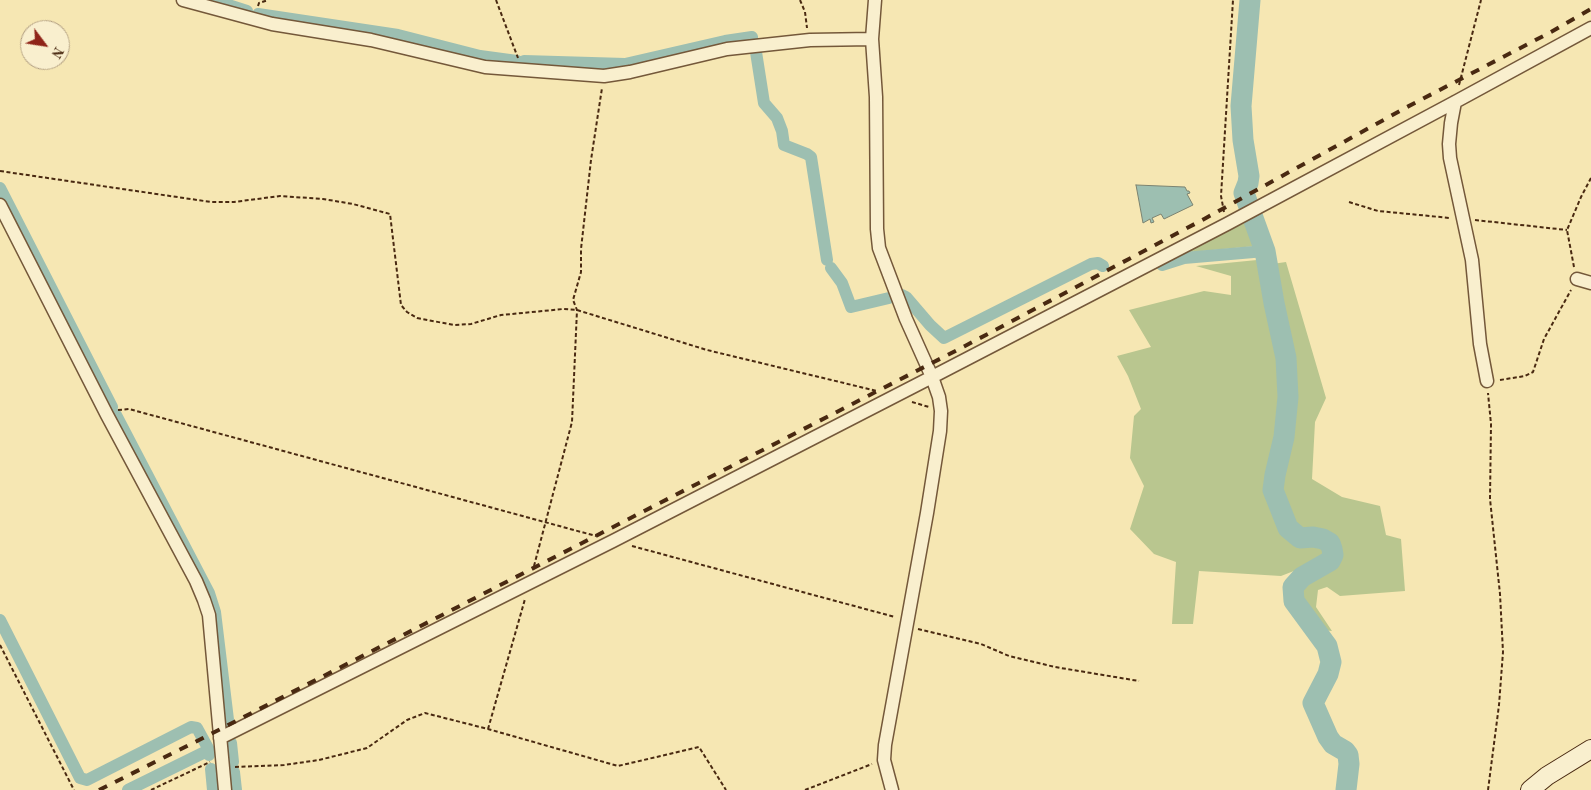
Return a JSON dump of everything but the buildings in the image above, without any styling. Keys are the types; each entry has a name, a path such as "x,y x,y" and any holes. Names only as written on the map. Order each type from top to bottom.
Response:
{"main road":[{"path":"1530,790 1547,776 1591,749"}],"street":[{"path":"183,0 272,24 371,40 485,67 604,76 630,72 727,49 810,40 872,39"},
{"path":"875,0 872,39 876,97 877,229 880,248 906,319 932,377 941,410 940,432 934,468 885,745 884,760 892,790"},
{"path":"220,738 530,583 894,397 1227,224 1591,28"},
{"path":"1455,102 1451,123 1450,158 1472,260 1480,344 1487,381"},
{"path":"0,205 107,415 196,581 204,600 209,616 225,790"},
{"path":"1577,280 1591,283"}],"path":[{"path":"496,0 518,57 521,70"},
{"path":"800,0 810,40"},
{"path":"1227,224 1221,196 1233,0"},
{"path":"1455,102 1481,0"},
{"path":"488,729 530,583 572,422 577,310 573,300 581,272 581,249 591,160 604,76"},
{"path":"0,171 211,202 234,202 280,196 323,199 353,204 390,214 400,305 417,318 454,325 471,324 501,315 563,309 577,310 707,350 867,388 941,410"},
{"path":"1488,790 1504,652 1490,499 1490,424 1487,381 1525,376 1533,372 1544,339 1577,280 1567,230 1580,197 1591,178"},
{"path":"107,415 121,408 129,409 546,522 981,644 1009,656 1055,667 1139,681"},
{"path":"0,645 74,790"},
{"path":"151,790 222,762 284,765 319,760 367,748 407,720 425,713 618,766 699,748 726,790"},
{"path":"805,790 884,760"}],"green space":[{"path":"1247,222 1256,246 1180,253"},
{"path":"1257,260 1268,307 1278,368 1279,405 1265,492 1281,530 1290,540 1307,547 1318,545 1325,554 1317,562 1281,576 1199,571 1193,624 1172,624 1176,562 1154,554 1130,529 1144,486 1130,458 1134,416 1141,409 1128,376 1117,356 1151,347 1129,310 1204,291 1231,295 1231,276 1196,266"},
{"path":"1286,262 1326,398 1315,422 1312,479 1342,497 1380,506 1386,535 1401,539 1405,591 1340,596 1327,587 1318,590 1316,607 1332,631 1321,630 1302,605 1299,589 1335,562 1335,545 1326,536 1298,532 1290,521 1279,490 1294,389 1289,344 1272,264"}],"shaded area":[{"path":"1136,185 1185,187 1190,193 1187,194 1193,205 1164,219 1161,214 1152,218 1154,222 1151,223 1150,219 1143,223"}],"waterway":[{"path":"213,0 247,11"},
{"path":"1250,0 1241,106 1243,140 1249,176 1244,193 1265,251 1286,358 1288,397 1284,437 1273,490 1288,528 1300,538 1313,537 1323,539 1330,543 1332,549 1333,555 1330,561 1302,577 1293,587 1294,601 1327,646 1331,662 1328,674 1313,703 1328,737 1333,744 1348,755 1349,764 1346,790"},
{"path":"258,14 398,35 480,56 517,61"},
{"path":"524,61 625,64 725,41 752,37 752,39"},
{"path":"756,52 764,103 777,118 782,131 784,145 811,157 827,260"},
{"path":"0,188 112,407"},
{"path":"1162,265 1184,258 1265,251"},
{"path":"902,295 944,338 1091,264 1098,263 1103,266"},
{"path":"831,268 842,283 851,307 889,298"},
{"path":"116,415 209,593 215,612 229,728"},
{"path":"0,620 80,778 87,780 191,727 197,728 209,750 209,755"},
{"path":"231,743 233,762"},
{"path":"128,790 209,750"},
{"path":"211,769 213,790"},
{"path":"234,772 236,790"}],"railway":[{"path":"99,790 965,346 1206,218 1407,107 1591,9"}]}
